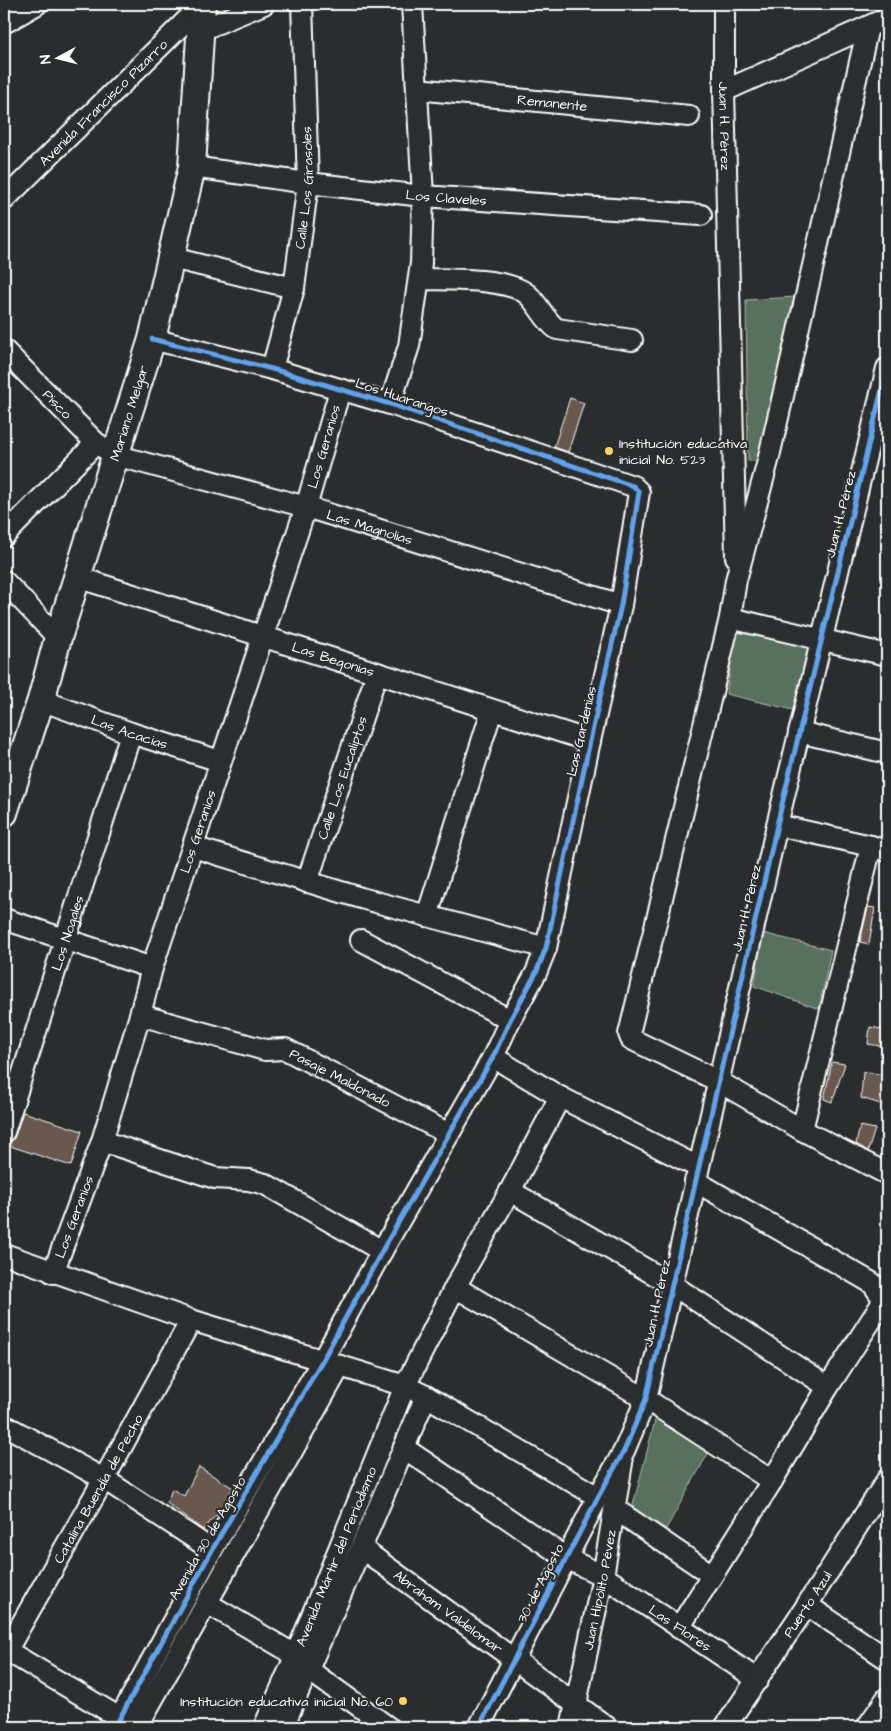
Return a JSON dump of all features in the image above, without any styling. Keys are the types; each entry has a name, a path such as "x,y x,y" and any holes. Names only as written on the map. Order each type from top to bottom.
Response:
{"main road":[{"name":"Mariano Melgar","path":"4,813 77,577 106,449 130,412 152,339 172,258 192,167 202,30 202,4"}],"street":[{"path":"4,23 37,4"},
{"name":"Avenida Francisco Pizarro","path":"4,200 202,4"},
{"path":"202,30 264,4"},
{"name":"Calle Los Girasoles","path":"272,369 294,288 308,183 302,4"},
{"path":"390,404 409,346 420,279 424,196 412,4"},
{"name":"Juan H. Pérez","path":"724,4 724,91 736,580"},
{"path":"724,91 887,18"},
{"path":"868,26 768,462 736,580 730,618 629,1034 631,1039 718,1081 802,1130 887,1174"},
{"name":"Remanente","path":"417,89 689,116"},
{"name":"Los Claveles","path":"192,167 424,196 701,215"},
{"path":"172,258 294,288"},
{"path":"420,279 499,283 524,292 534,300 549,323 557,329 632,340"},
{"name":"Los Huarangos","path":"152,339 272,369 390,404 633,486 639,492"},
{"name":"Pisco","path":"4,350 106,449"},
{"name":"Juan H. Pérez","path":"624,1451 646,1399 777,825 887,368"},
{"name":"Los Geranios","path":"53,1272 102,1141 140,1015 152,968 306,507 340,390"},
{"path":"4,536 106,449"},
{"name":"Las Magnolias","path":"106,449 306,507 621,605"},
{"name":"Las Gardenias","path":"331,1364 382,1251 493,1056 536,973 546,948 621,605 639,492"},
{"name":"Las Begonias","path":"77,577 590,741"},
{"path":"4,581 58,638"},
{"path":"730,618 887,655"},
{"name":"Calle Los Eucaliptos","path":"307,882 377,673"},
{"name":"Las Acacias","path":"40,700 131,733 220,761"},
{"path":"427,916 492,710"},
{"path":"799,732 887,753"},
{"name":"Los Nogales","path":"4,1132 131,733"},
{"path":"777,825 879,849 802,1130"},
{"path":"193,847 307,882 546,948"},
{"path":"4,919 152,968"},
{"path":"361,940 510,1020"},
{"name":"Pasaje Maldonado","path":"140,1015 265,1050 285,1049 448,1134"},
{"path":"493,1056 560,1097 696,1174 872,1283 882,1297 881,1305 828,1386 772,1482 679,1628"},
{"name":"Avenida Mártir del Periodismo","path":"283,1727 301,1663 405,1386 455,1286 510,1191 560,1097"},
{"path":"102,1141 215,1178 249,1180 265,1184 382,1251"},
{"path":"510,1191 671,1284 828,1386"},
{"path":"4,1254 191,1320 405,1386 426,1396 598,1497"},
{"path":"455,1286 646,1399 772,1482"},
{"name":"Catalina Buendía de Pecho","path":"5,1652 104,1480 191,1320"},
{"path":"5,1652 127,1725 207,1603 331,1364"},
{"name":"Avenida 30 de Agosto","path":"127,1725 212,1550 331,1364"},
{"name":"Avenida Mártir del Periodismo","path":"264,1727 301,1663 361,1548 426,1396"},
{"path":"4,1425 104,1480 212,1550"},
{"name":"Las Flores","path":"404,1448 566,1558 603,1576 758,1680"},
{"name":"30 de Agosto","path":"479,1727 598,1497 624,1451"},
{"name":"Juan Hipólito Pévez","path":"571,1727 603,1576 624,1451"},
{"name":"Puerto Azul","path":"725,1727 808,1605 887,1480"},
{"path":"615,1509 712,1575"},
{"name":"Abraham Valdelomar","path":"361,1548 607,1727"},
{"path":"207,1603 285,1649 301,1663 388,1727"},
{"path":"808,1605 887,1659"},
{"path":"867,1727 887,1698"}],"green space":[{"path":"796,297 761,461 748,461 746,300"},
{"path":"736,632 808,647 793,710 726,694"},
{"path":"763,933 831,950 819,1009 754,986"},
{"path":"657,1413 711,1448 666,1529 632,1509"}],"building":[{"path":"570,398 584,403 568,452 554,447"},
{"path":"868,907 875,908 869,944 860,942"},
{"path":"870,1027 887,1030 887,1047 868,1044"},
{"path":"832,1062 845,1064 832,1102 824,1099"},
{"path":"863,1072 887,1075 887,1106 861,1098"},
{"path":"23,1112 82,1131 71,1166 4,1144 12,1141 15,1136"},
{"path":"860,1126 875,1129 868,1151 856,1144"},
{"path":"199,1467 233,1488 218,1516 216,1515 203,1530 167,1503 172,1489 184,1496"}],"cycle path":[{"path":"115,1727 212,1550 322,1361 382,1251 493,1057 510,1020 536,973 546,948 621,605 639,492 633,486 390,404 272,369 152,339"},
{"path":"479,1727 598,1497 624,1451 646,1399 777,825 887,368"}],"place":[{"name":"Institución educativa inicial No. 523","path":"609,451"},
{"name":"Institución educativa inicial No. 60","path":"403,1701"}]}
